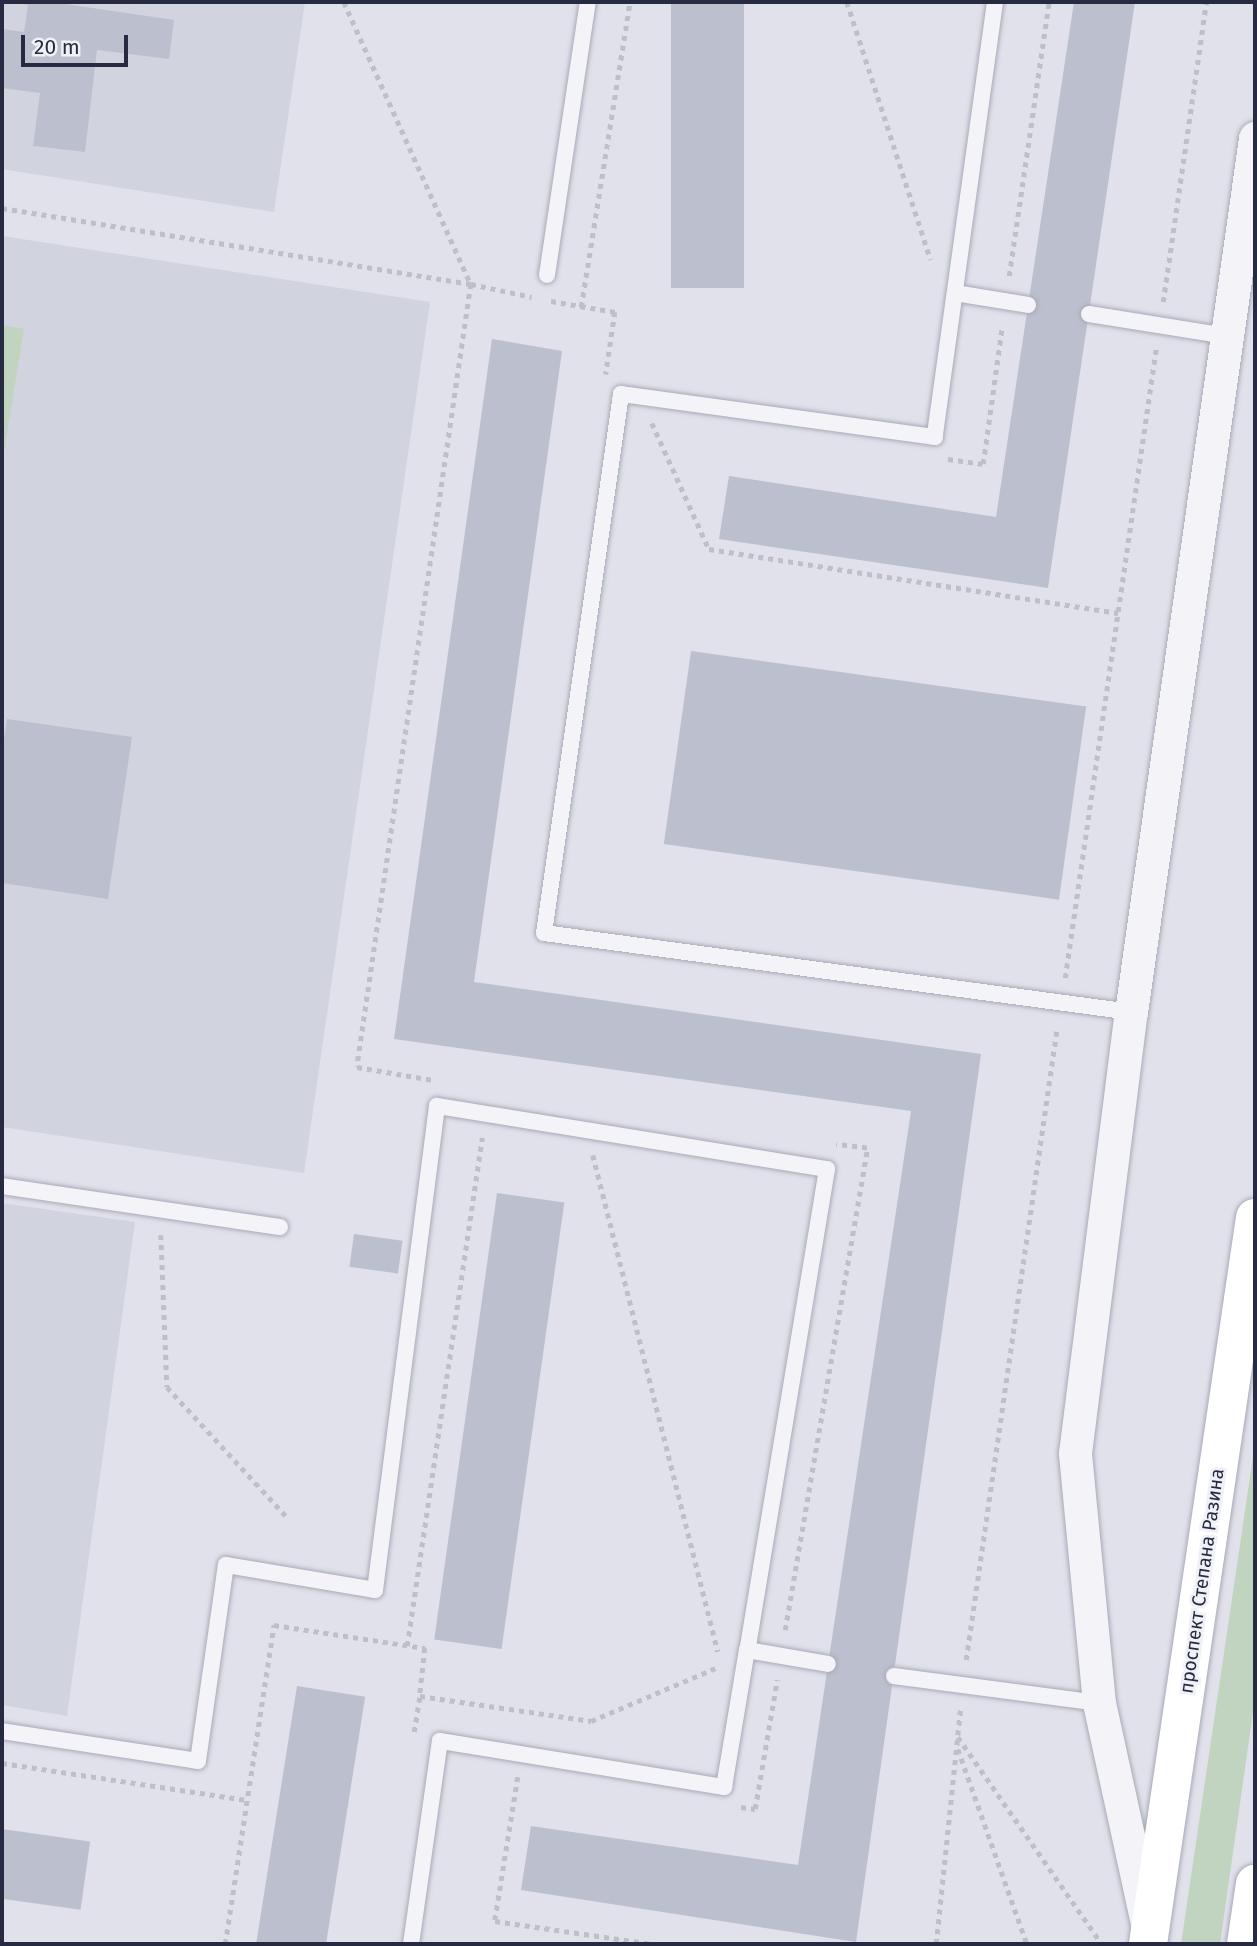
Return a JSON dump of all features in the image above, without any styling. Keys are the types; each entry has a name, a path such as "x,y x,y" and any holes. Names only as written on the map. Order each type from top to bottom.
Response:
{"main road":[{"name":"проспект Степана Разина","path":"1149,1938 1255,1218"},
{"path":"1247,1944 1255,1884"}],"street":[{"path":"1149,1938 1099,1703 1075,1453 1130,1012 1255,138"},
{"path":"1247,1944 1255,1931"}],"lane":[{"path":"547,275 588,2"},
{"path":"995,2 935,437 621,394 544,933 1130,1012"},
{"path":"956,285 1006,301 1028,304"},
{"path":"1089,314 1227,336"},
{"path":"2,1731 198,1761 226,1565 375,1590 437,1106 827,1169 724,1787 440,1741 411,1944"},
{"path":"2,1186 281,1227"},
{"path":"747,1650 828,1664"},
{"path":"894,1676 962,1688 1099,1703"}],"path":[{"path":"344,2 471,284 357,1067 436,1080"},
{"path":"581,307 630,2"},
{"path":"847,2 935,273 956,285"},
{"path":"941,458 983,464 1049,2"},
{"path":"936,1944 962,1688 1206,2"},
{"path":"2,208 471,284 615,312 601,412 664,421"},
{"path":"650,420 709,549 1118,613"},
{"path":"407,1646 486,1114"},
{"path":"587,1130 722,1665"},
{"path":"729,1805 755,1809 867,1148 827,1143"},
{"path":"160,1231 167,1387 289,1519"},
{"path":"225,1944 274,1625 425,1648 420,1696"},
{"path":"958,1736 1102,1944"},
{"path":"957,1745 1027,1944"},
{"path":"2,1763 248,1800"},
{"path":"532,1775 519,1773 495,1920 652,1944"}],"shaded area":[{"path":"2,2 305,2 274,212 2,169"},
{"path":"2,236 430,302 304,1173 2,1127"},
{"path":"2,1203 135,1222 67,1716 2,1705"}],"green space":[{"path":"2,325 24,329 2,464"},
{"path":"1255,1443 1255,1698 1220,1944 1181,1944"}],"building":[{"path":"16,2 52,2 174,20 169,59 97,50 85,152 33,146 40,93 2,88 2,29 24,32 28,5"},
{"path":"671,2 744,2 744,288 671,288"},
{"path":"1074,2 1135,2 1048,588 719,539 729,476 996,517"},
{"path":"492,339 562,351 474,982 981,1054 856,1942 521,1890 531,1826 798,1865 911,1111 394,1039"},
{"path":"691,651 1086,707 1059,900 664,844"},
{"path":"7,719 132,737 108,899 2,883 2,753"},
{"path":"497,1193 564,1202 502,1649 434,1640"},
{"path":"354,1234 403,1241 398,1273 349,1267"},
{"path":"297,1686 365,1697 326,1944 256,1944"},
{"path":"2,1829 90,1841 81,1910 2,1899"}]}
